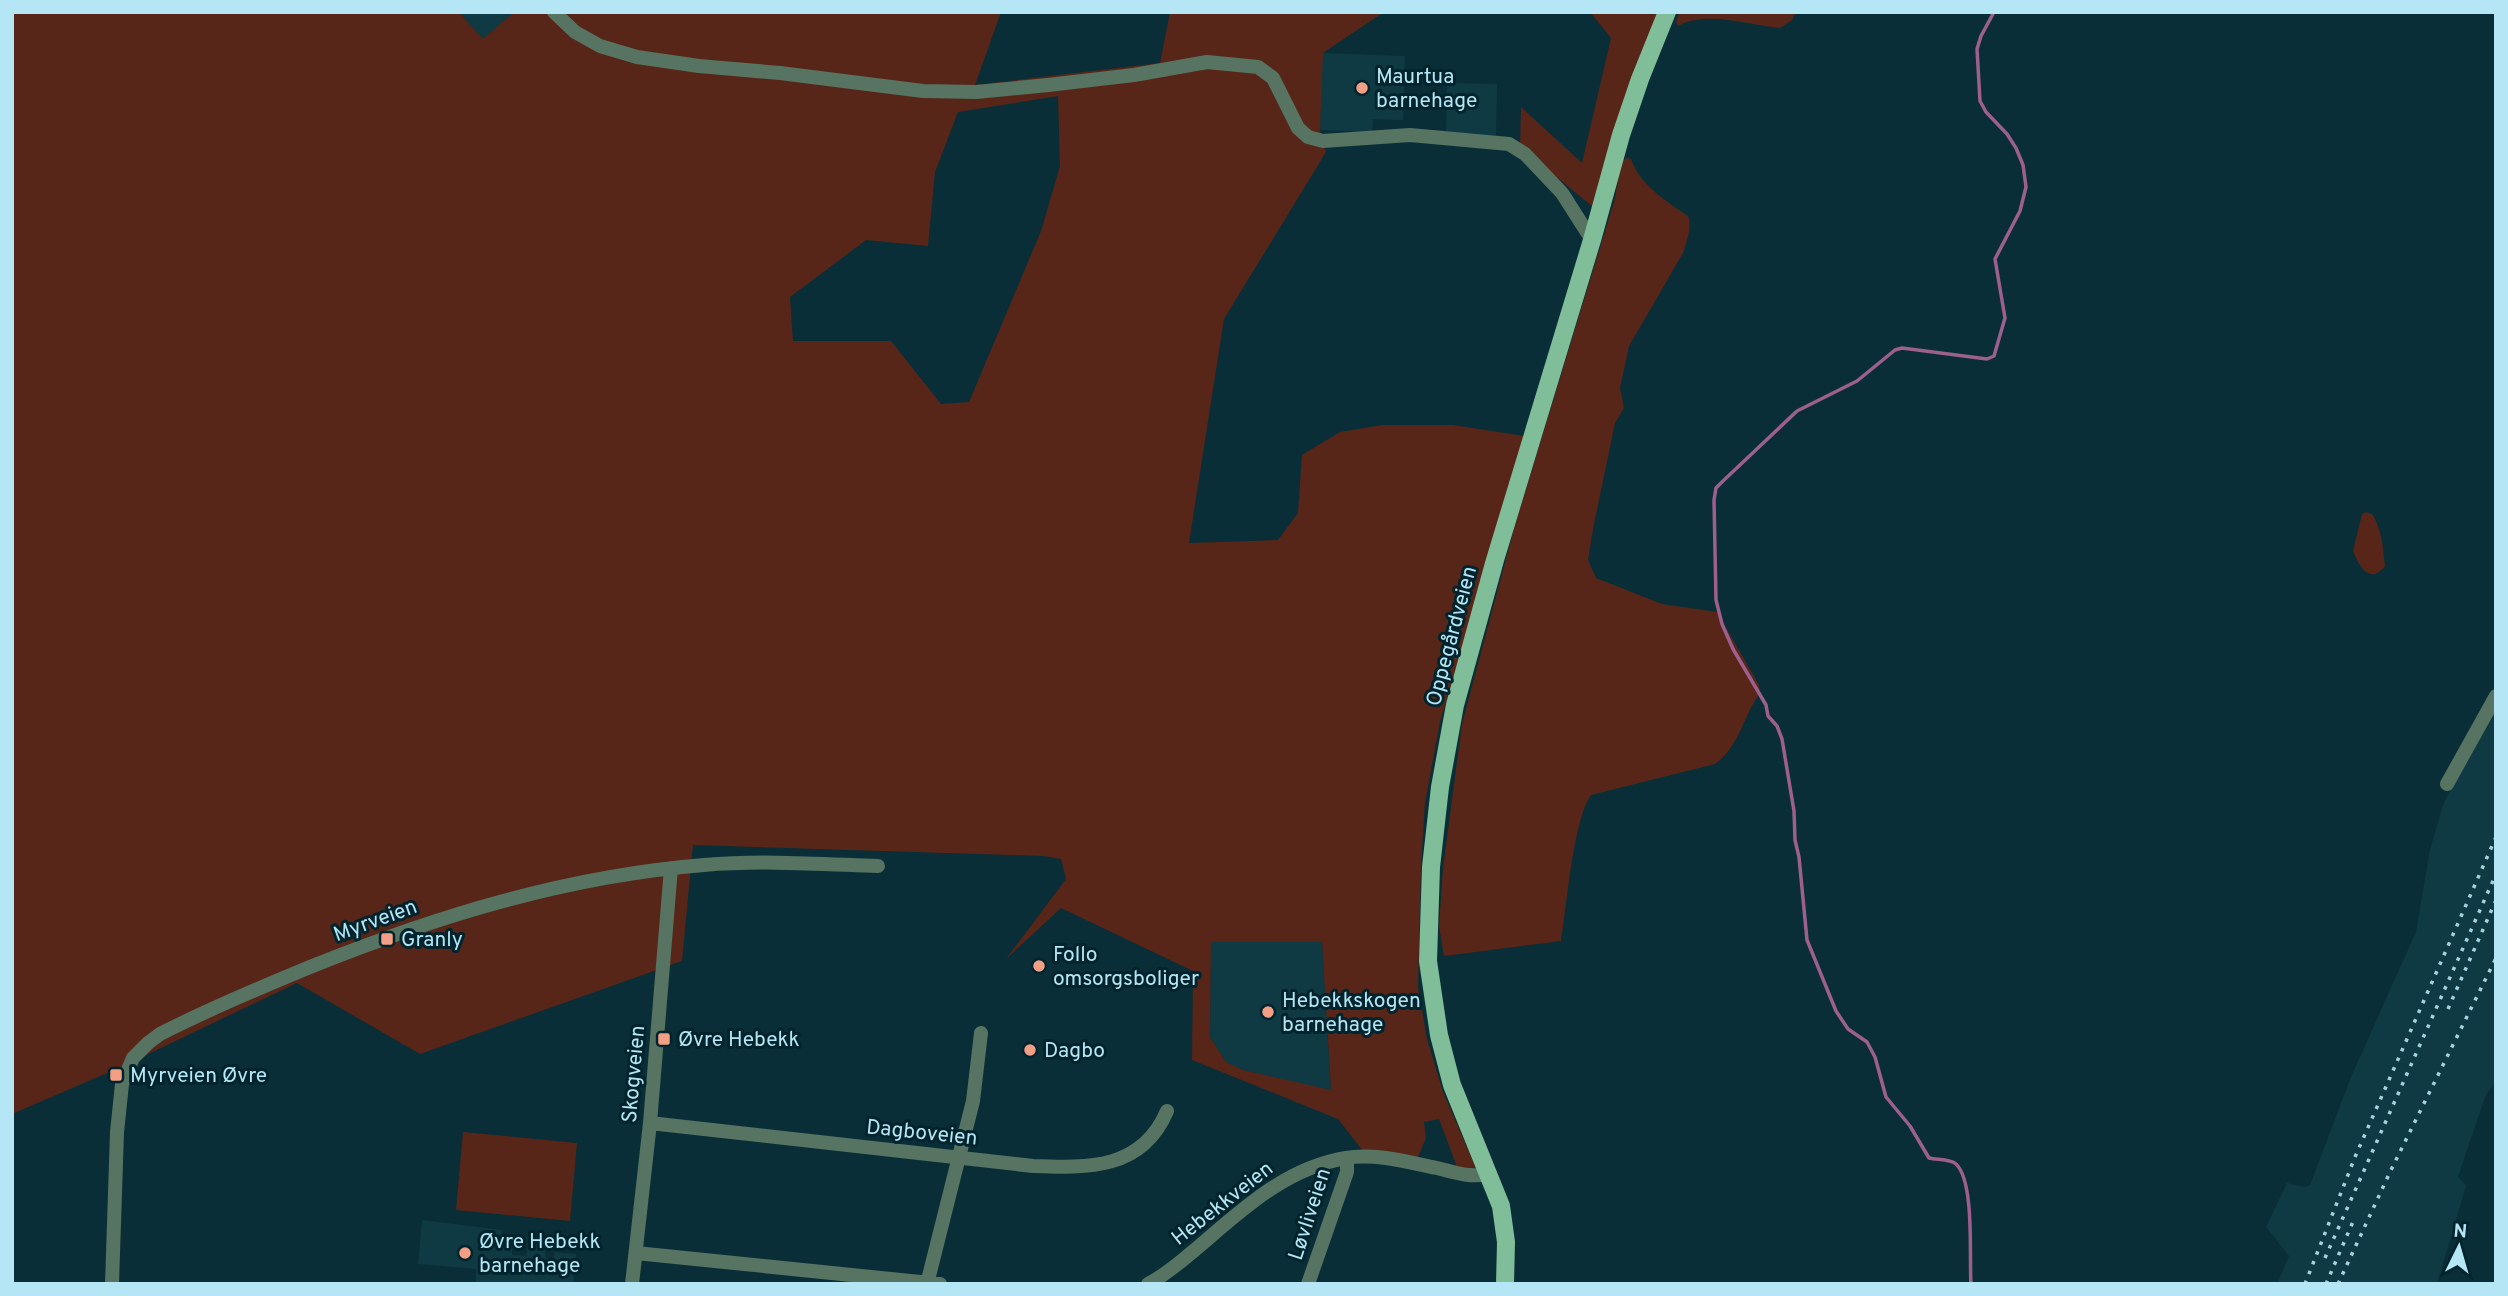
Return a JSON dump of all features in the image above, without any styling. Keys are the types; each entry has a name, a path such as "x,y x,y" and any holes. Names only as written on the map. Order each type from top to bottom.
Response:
{"main road":[{"name":"Oppegårdveien","path":"1505,1284 1505,1224 1499,1197 1452,1085 1439,1035 1428,961 1431,867 1446,745 1495,561 1621,135 1667,12"}],"street":[{"path":"554,12 575,32 600,46 637,57 923,91 976,92 1048,85 1134,75 1207,62 1258,67 1273,78 1298,128 1308,137 1323,141 1410,135 1509,144 1525,154 1562,193 1592,240"},
{"path":"2447,783 2496,696"},
{"name":"Myrveien","path":"111,1284 117,1132 121,1093 130,1063 148,1043 201,1014 273,982 438,919 532,893 671,868 737,863 878,866"},
{"name":"Skogveien","path":"632,1284 650,1124 671,868"},
{"path":"636,1253 931,1283 973,1101 981,1033"},
{"name":"Dagboveien","path":"650,1124 1033,1166 1077,1167 1105,1164 1132,1153 1160,1127 1167,1111"},
{"name":"Hebekkveien","path":"1148,1284 1171,1269 1252,1202 1283,1180 1311,1167 1347,1158 1375,1157 1471,1175 1489,1173"},
{"name":"Løvliveien","path":"1308,1284 1347,1172 1347,1158"}],"shaded area":[{"path":"12,12 459,12 483,39 514,12 1001,12 975,85 1160,63 1170,12 1384,12 1323,53 1320,130 1326,152 1224,319 1189,543 1278,540 1298,513 1302,455 1340,432 1382,425 1453,425 1524,436 1440,722 1425,803 1418,987 1427,1039 1443,1092 1476,1168 1457,1167 1439,1119 1424,1122 1426,1138 1417,1159 1363,1151 1338,1119 1192,1060 1193,971 1061,908 1006,959 1066,879 1061,859 1044,856 693,845 682,961 420,1054 297,983 121,1067 12,1114","holes":["1058,96 1060,166 1041,231 969,402 941,404 891,341 793,341 790,297 866,240 928,246 935,172 958,112","1211,942 1322,942 1331,1090 1243,1070 1226,1062 1210,1037"]},
{"path":"459,12 514,12 483,40"},
{"path":"1590,12 1660,12 1593,207 1520,147 1521,107 1582,163 1611,38"},
{"path":"1679,12 1796,12 1792,20 1780,28 1715,19 1689,21 1678,26 1676,22"},
{"name":"Maurtua barnehage","path":"1322,53 1405,56 1403,120 1373,119 1372,132 1320,130"},
{"name":"Maurtua barnehage","path":"1447,83 1497,84 1496,137 1446,136"},
{"path":"1631,159 1641,177 1655,192 1688,216 1689,230 1683,253 1629,346 1620,388 1624,408 1615,423 1588,560 1596,578 1662,604 1717,612 1759,685 1760,693 1736,740 1715,764 1591,795 1575,843 1561,941 1444,956 1439,927 1443,868 1462,724 1515,525 1614,202 1622,160"},
{"path":"2362,514 2372,514 2375,520 2383,546 2385,566 2375,574 2362,568 2353,551"},
{"path":"2496,712 2496,1080 2485,1097 2458,1177 2466,1186 2437,1284 2277,1284 2289,1256 2266,1227 2287,1183 2305,1187 2310,1185 2351,1077 2416,932 2430,849 2444,802"},
{"name":"Hebekkskogen barnehage","path":"1211,942 1322,942 1331,1091 1243,1070 1226,1062 1210,1037"},
{"path":"463,1132 577,1143 570,1221 456,1210"},
{"name":"Øvre Hebekk barnehage","path":"422,1220 502,1230 501,1242 513,1243 512,1255 526,1256 528,1244 539,1245 545,1251 546,1258 553,1259 555,1252 576,1254 573,1284 476,1284 476,1269 418,1264"}],"waterway":[{"path":"1971,1284 1969,1203 1962,1173 1953,1162 1929,1158 1910,1126 1886,1097 1875,1057 1867,1042 1848,1029 1836,1011 1807,940 1794,811 1782,739 1777,726 1768,716 1766,705 1733,649 1722,624 1716,600 1714,500 1716,488 1797,411 1857,381 1895,350 1902,348 1987,359 1994,356 2005,318 1995,259 2020,211 2026,187 2023,165 2016,148 1980,101 1977,49 1994,12"}],"railway":[{"path":"2305,1284 2355,1157 2496,837"},
{"path":"2325,1258 2496,874"},
{"path":"2448,1009 2496,900"},
{"path":"2338,1284 2496,958"},
{"path":"2326,1284 2355,1217"}],"place":[{"name":"Maurtua barnehage","path":"1362,88"},
{"name":"Granly","path":"387,939"},
{"name":"Follo omsorgsboliger","path":"1039,966"},
{"name":"Hebekkskogen barnehage","path":"1268,1012"},
{"name":"Øvre Hebekk","path":"664,1039"},
{"name":"Dagbo","path":"1030,1050"},
{"name":"Myrveien Øvre","path":"116,1075"},
{"name":"Øvre Hebekk barnehage","path":"465,1253"}]}
